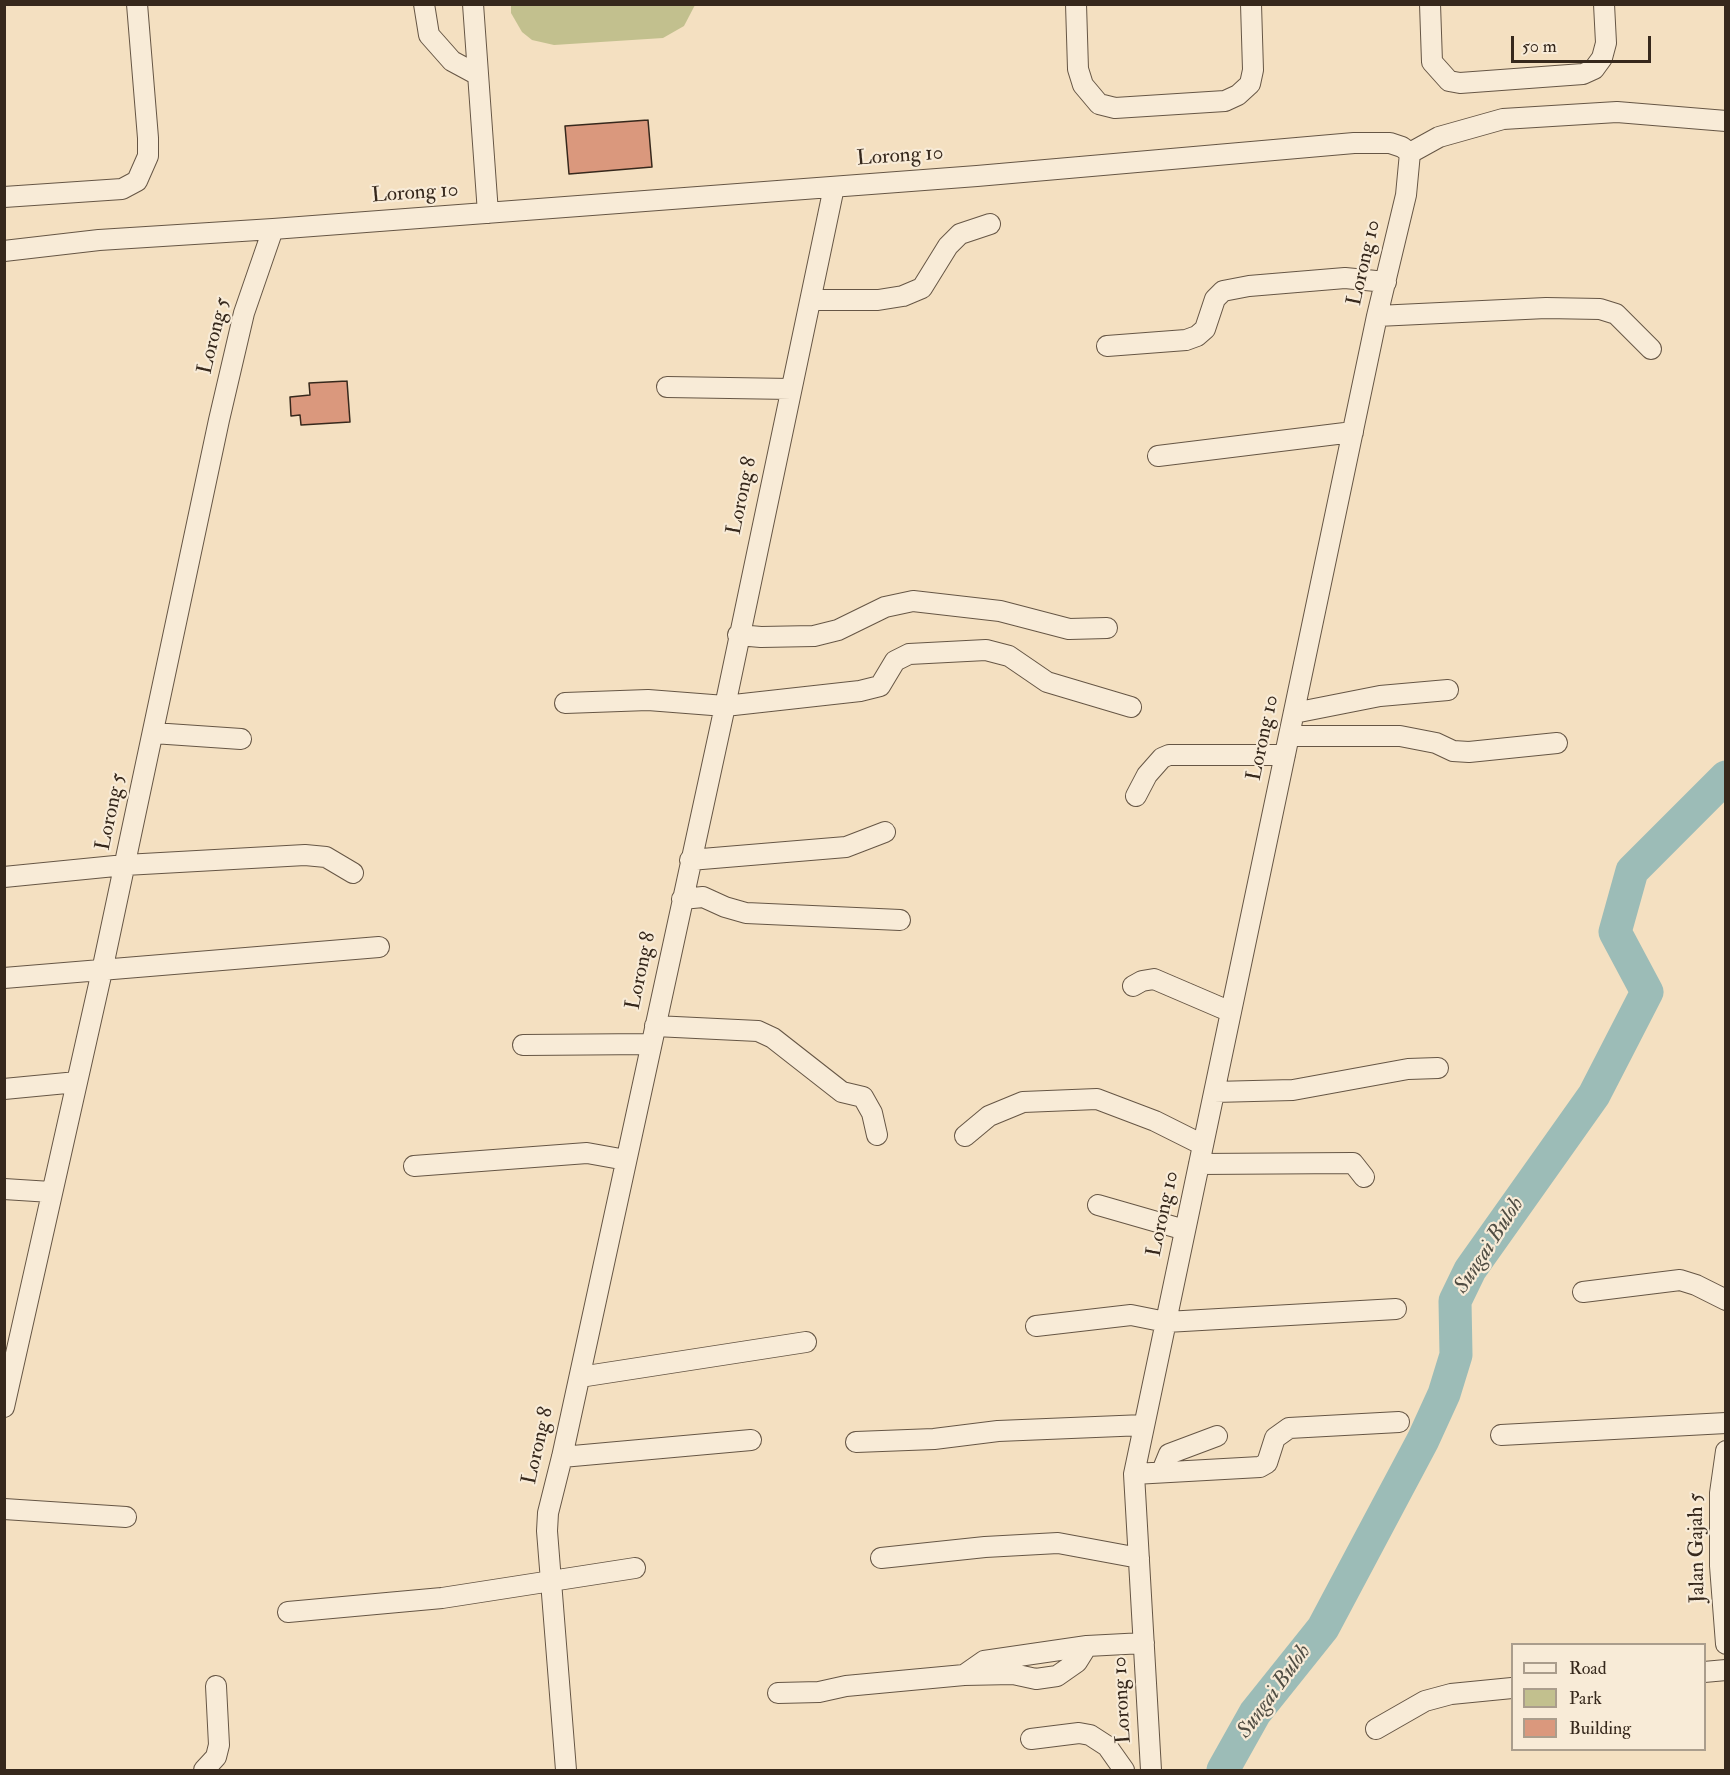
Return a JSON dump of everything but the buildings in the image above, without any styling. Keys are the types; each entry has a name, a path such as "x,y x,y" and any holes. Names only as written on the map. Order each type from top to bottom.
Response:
{"street":[{"path":"4,197 122,189 138,181 148,156 148,138 137,4"},
{"path":"424,4 429,35 452,61 478,75"},
{"path":"473,4 488,213"},
{"path":"1076,4 1078,69 1083,86 1099,104 1115,108 1225,100 1238,96 1250,84 1253,70 1251,4"},
{"path":"1430,4 1432,62 1449,81 1460,83 1583,74 1594,69 1602,58 1606,43 1605,4"},
{"path":"1410,153 1439,137 1503,119 1617,112 1725,121"},
{"name":"Lorong 10","path":"4,251 99,240 488,213 1354,143 1390,143 1410,153 1406,195 1377,316 1134,1474 1151,1770"},
{"name":"Lorong 8","path":"566,1770 551,1582 548,1513 580,1377 725,706 738,635 834,186"},
{"path":"811,300 878,300 913,292 922,288 948,246 960,234 990,224"},
{"name":"Lorong 5","path":"4,1407 11,1346 77,1082 244,313 273,229"},
{"path":"1107,346 1186,340 1197,336 1205,328 1215,299 1223,291 1248,285 1345,278 1386,282"},
{"path":"1377,316 1546,308 1600,309 1616,314 1651,349"},
{"path":"667,387 790,389"},
{"path":"1158,456 1353,432"},
{"path":"738,635 814,636 837,630 885,608 913,602 1000,611 1069,629 1107,628"},
{"path":"565,704 648,700 725,706 860,691 880,686 895,661 909,654 986,650 1010,656 1047,682 1131,707"},
{"path":"1294,713 1380,696 1448,690"},
{"path":"153,733 241,739"},
{"path":"1136,796 1147,775 1162,758 1169,755 1400,736 1436,743 1453,751 1469,752 1557,743"},
{"path":"690,860 846,848 885,832"},
{"path":"4,877 125,865 305,855 326,857 353,873"},
{"path":"682,899 703,897 725,908 746,913 900,920"},
{"path":"4,978 379,947"},
{"path":"1133,986 1142,981 1154,979 1231,1012"},
{"path":"523,1045 653,1035 758,1031 773,1038 842,1092 863,1097 872,1113 878,1135"},
{"path":"1214,1092 1293,1090 1408,1070 1438,1068"},
{"path":"4,1089 77,1082"},
{"path":"965,1136 989,1116 1023,1102 1097,1099 1155,1120 1203,1145"},
{"path":"414,1166 587,1153 626,1160"},
{"path":"1199,1164 1353,1163 1364,1177"},
{"path":"4,1189 51,1192"},
{"path":"1098,1205 1185,1230"},
{"path":"1583,1292 1680,1281 1696,1285 1725,1300"},
{"path":"1036,1326 1131,1316 1166,1322 1396,1309"},
{"path":"580,1377 806,1342"},
{"path":"1134,1474 1260,1467 1267,1463 1275,1438 1297,1426 1399,1422"},
{"path":"1501,1435 1725,1423"},
{"path":"856,1442 934,1439 998,1431 1144,1425"},
{"path":"1162,1471 1169,1454 1216,1436"},
{"path":"562,1457 751,1440"},
{"name":"Jalan Gajah 5","path":"1725,1451 1720,1566 1725,1644"},
{"path":"4,1509 126,1517"},
{"path":"881,1558 985,1547 1058,1543 1139,1558"},
{"path":"288,1612 442,1598 635,1568"},
{"path":"778,1693 819,1692 846,1686 964,1675 1013,1674 1036,1679 1057,1676 1077,1662 1088,1646 1144,1643"},
{"path":"1706,1671 1725,1670"},
{"path":"204,1770 216,1757 219,1745 216,1686"},
{"path":"1376,1729 1425,1701 1451,1694 1511,1688"},
{"path":"1031,1739 1079,1733 1090,1735 1107,1746 1124,1770"}],"green space":[{"path":"695,4 684,26 663,38 554,45 532,40 522,32 511,13 511,5"}],"waterway":[{"name":"Sungai Buloh","path":"1223,1770 1255,1713 1323,1628 1423,1440 1444,1394 1456,1355 1455,1301 1470,1270 1594,1095 1647,992 1615,932 1632,871 1726,777"}]}
